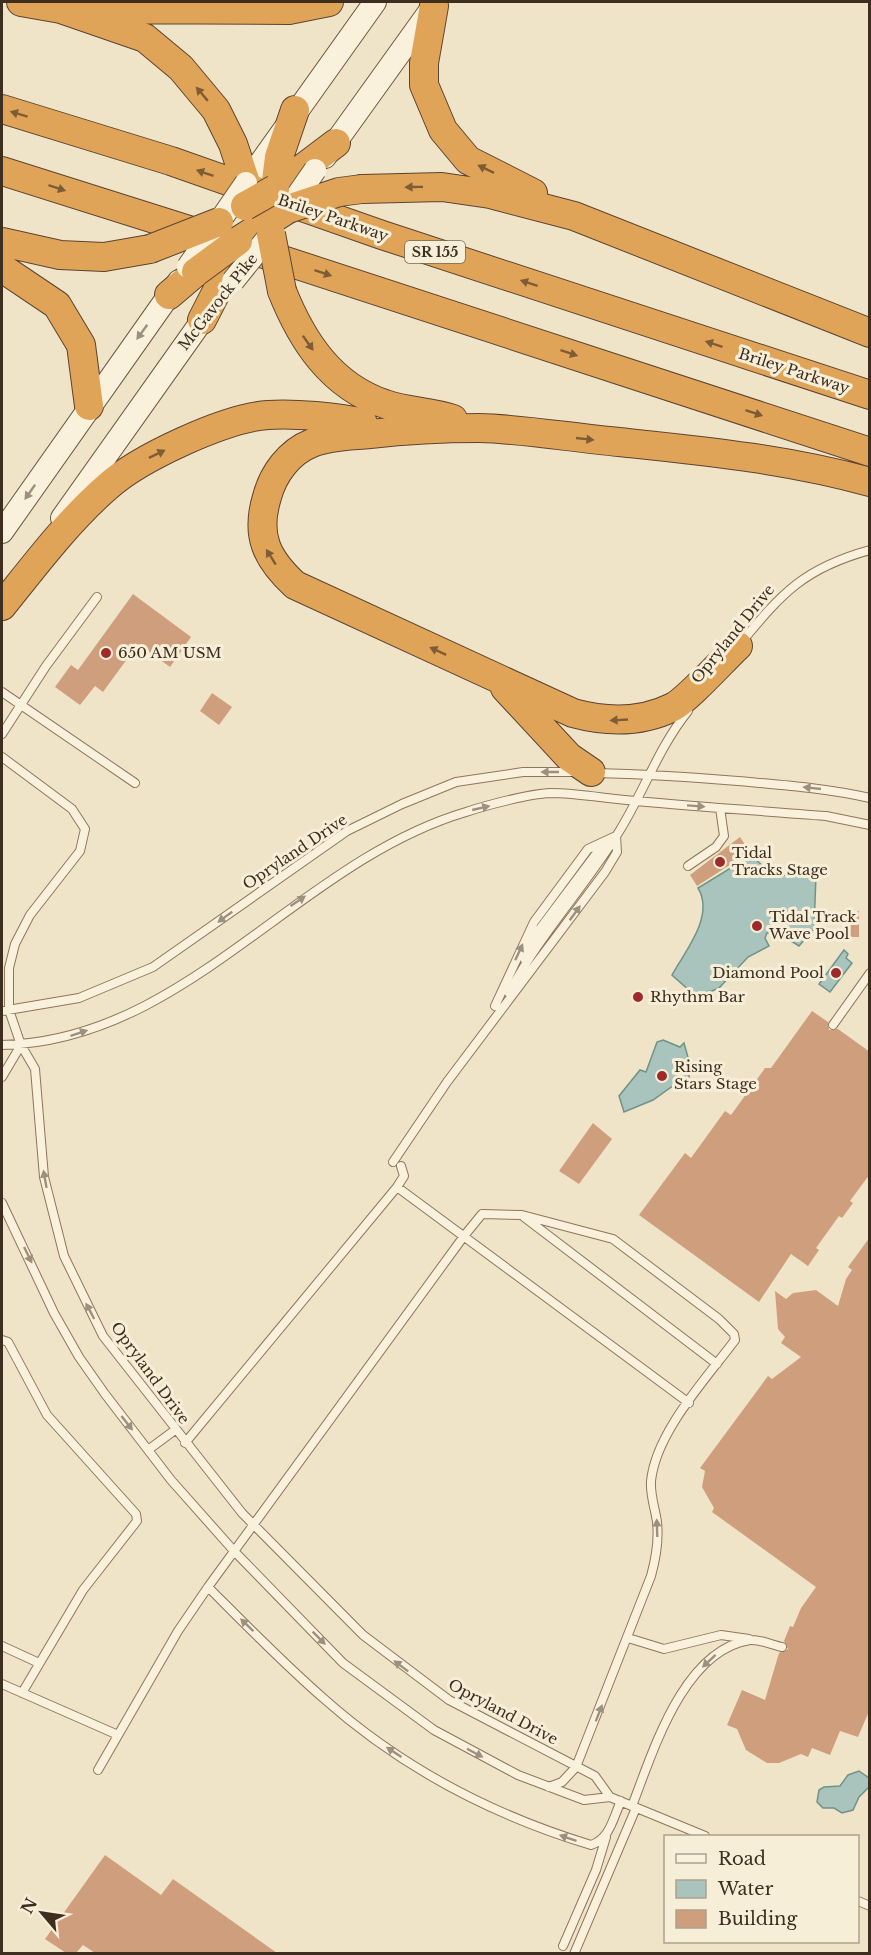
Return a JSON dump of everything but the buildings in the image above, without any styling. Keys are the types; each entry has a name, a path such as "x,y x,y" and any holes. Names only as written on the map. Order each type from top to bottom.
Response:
{"highway":[{"path":"21,2 61,9 146,38 181,68 216,110 232,144 245,194 229,232 228,280 202,320"},
{"path":"61,9 289,10 329,2"},
{"path":"436,4 424,63 424,85 443,130 468,160 574,216 870,333"},
{"name":"Briley Parkway","path":"2,108 171,161 382,235 870,395"},
{"path":"295,110 273,155 282,291 308,346 354,391 387,405 442,415 481,428"},
{"path":"277,213 311,168 336,143"},
{"path":"2,171 385,292 870,452"},
{"path":"2,242 60,255 104,257 229,232 339,192 362,189 442,187 490,194 574,216"},
{"path":"245,194 277,213"},
{"path":"169,295 229,232"},
{"path":"2,268 57,305 81,345 89,406"},
{"path":"2,606 82,510 108,485 131,468 209,430 267,415 352,420 391,431"},
{"path":"738,646 675,706 626,720 600,721 573,713 295,585 279,571 265,549 261,520 267,496 277,473 291,457 311,444 334,437 391,431 481,428 724,453 818,468 870,482"},
{"path":"493,676 569,757 591,772"}],"street":[{"path":"295,110 375,2"},
{"path":"336,143 436,4"},
{"path":"245,194 273,155"},
{"name":"McGavock Pike","path":"228,280 277,213"},
{"path":"2,532 169,295"},
{"name":"McGavock Pike","path":"2,606 202,320"}],"lane":[{"name":"Opryland Drive","path":"616,836 637,801 673,730 738,646 782,594 804,576 832,561 870,550"},
{"path":"2,734 46,666 97,597"},
{"path":"2,692 135,783"},
{"name":"Opryland Drive","path":"2,757 64,802 83,823 85,836 80,851 30,915 15,944 9,968 5,1011 35,1069 45,1178 64,1256 103,1336 185,1443 253,1525 363,1635 448,1700 596,1776 610,1797"},
{"name":"Opryland Drive","path":"5,1011 79,998 153,967 347,831 402,804 456,782 523,772 650,774 837,790 870,798"},
{"path":"2,1045 21,1045 63,1038 145,1007 189,981 296,902 378,849 465,812 549,793 826,816 870,825"},
{"path":"688,866 716,848 724,836 720,808"},
{"path":"498,1008 534,922 588,849 616,836"},
{"path":"185,1443 397,1187 404,1176 397,1164 447,1082 616,836"},
{"path":"498,1008 548,951 605,872 617,852 616,836"},
{"path":"515,982 539,930 606,840"},
{"path":"832,1025 870,973"},
{"path":"2,1077 21,1045"},
{"path":"397,1187 689,1403"},
{"path":"2,1203 54,1313 79,1358 148,1450 234,1551 343,1663 434,1730 476,1754 584,1800 610,1797 703,1835"},
{"path":"98,1770 178,1631 208,1587 464,1236 482,1214 522,1215 614,1239 731,1329 735,1340 689,1403 659,1450 653,1472 652,1492 657,1524 656,1556 628,1638 576,1767 562,1782 549,1786"},
{"path":"522,1215 717,1364"},
{"path":"2,1340 8,1342 47,1415 136,1514 137,1521 83,1590 22,1693"},
{"path":"148,1450 175,1430"},
{"path":"208,1587 323,1698 380,1744 417,1768 490,1807 572,1839 591,1845 601,1842 607,1834"},
{"path":"628,1638 664,1649 721,1635 782,1647"},
{"path":"574,1953 674,1707 695,1674 728,1646 753,1640"},
{"path":"2,1646 39,1663"},
{"path":"2,1683 118,1735"},
{"path":"563,1946 596,1870 607,1834 621,1801"}],"water":[{"name":"Tidal Track Wave Pool","path":"752,855 773,873 796,876 816,875 814,929 799,946 777,932 767,933 765,938 769,946 748,957 719,988 697,993 690,991 672,975 701,922 703,910 698,888"},
{"name":"Diamond Pool","path":"844,950 848,954 846,958 852,963 830,992 819,984"},
{"name":"Rising Stars Stage","path":"663,1040 680,1047 684,1043 689,1061 689,1081 677,1083 653,1100 624,1112 619,1096 640,1070 646,1072 657,1042"},
{"path":"859,1771 869,1778 869,1787 859,1797 853,1810 842,1813 834,1808 823,1808 817,1802 819,1790 824,1787 840,1786 848,1775"}],"place":[{"name":"650 AM USM","path":"106,653"},
{"name":"Tidal Tracks Stage","path":"720,862"},
{"name":"Tidal Track Wave Pool","path":"757,926"},
{"name":"Diamond Pool","path":"836,973"},
{"name":"Rhythm Bar","path":"638,997"},
{"name":"Rising Stars Stage","path":"662,1076"}]}
